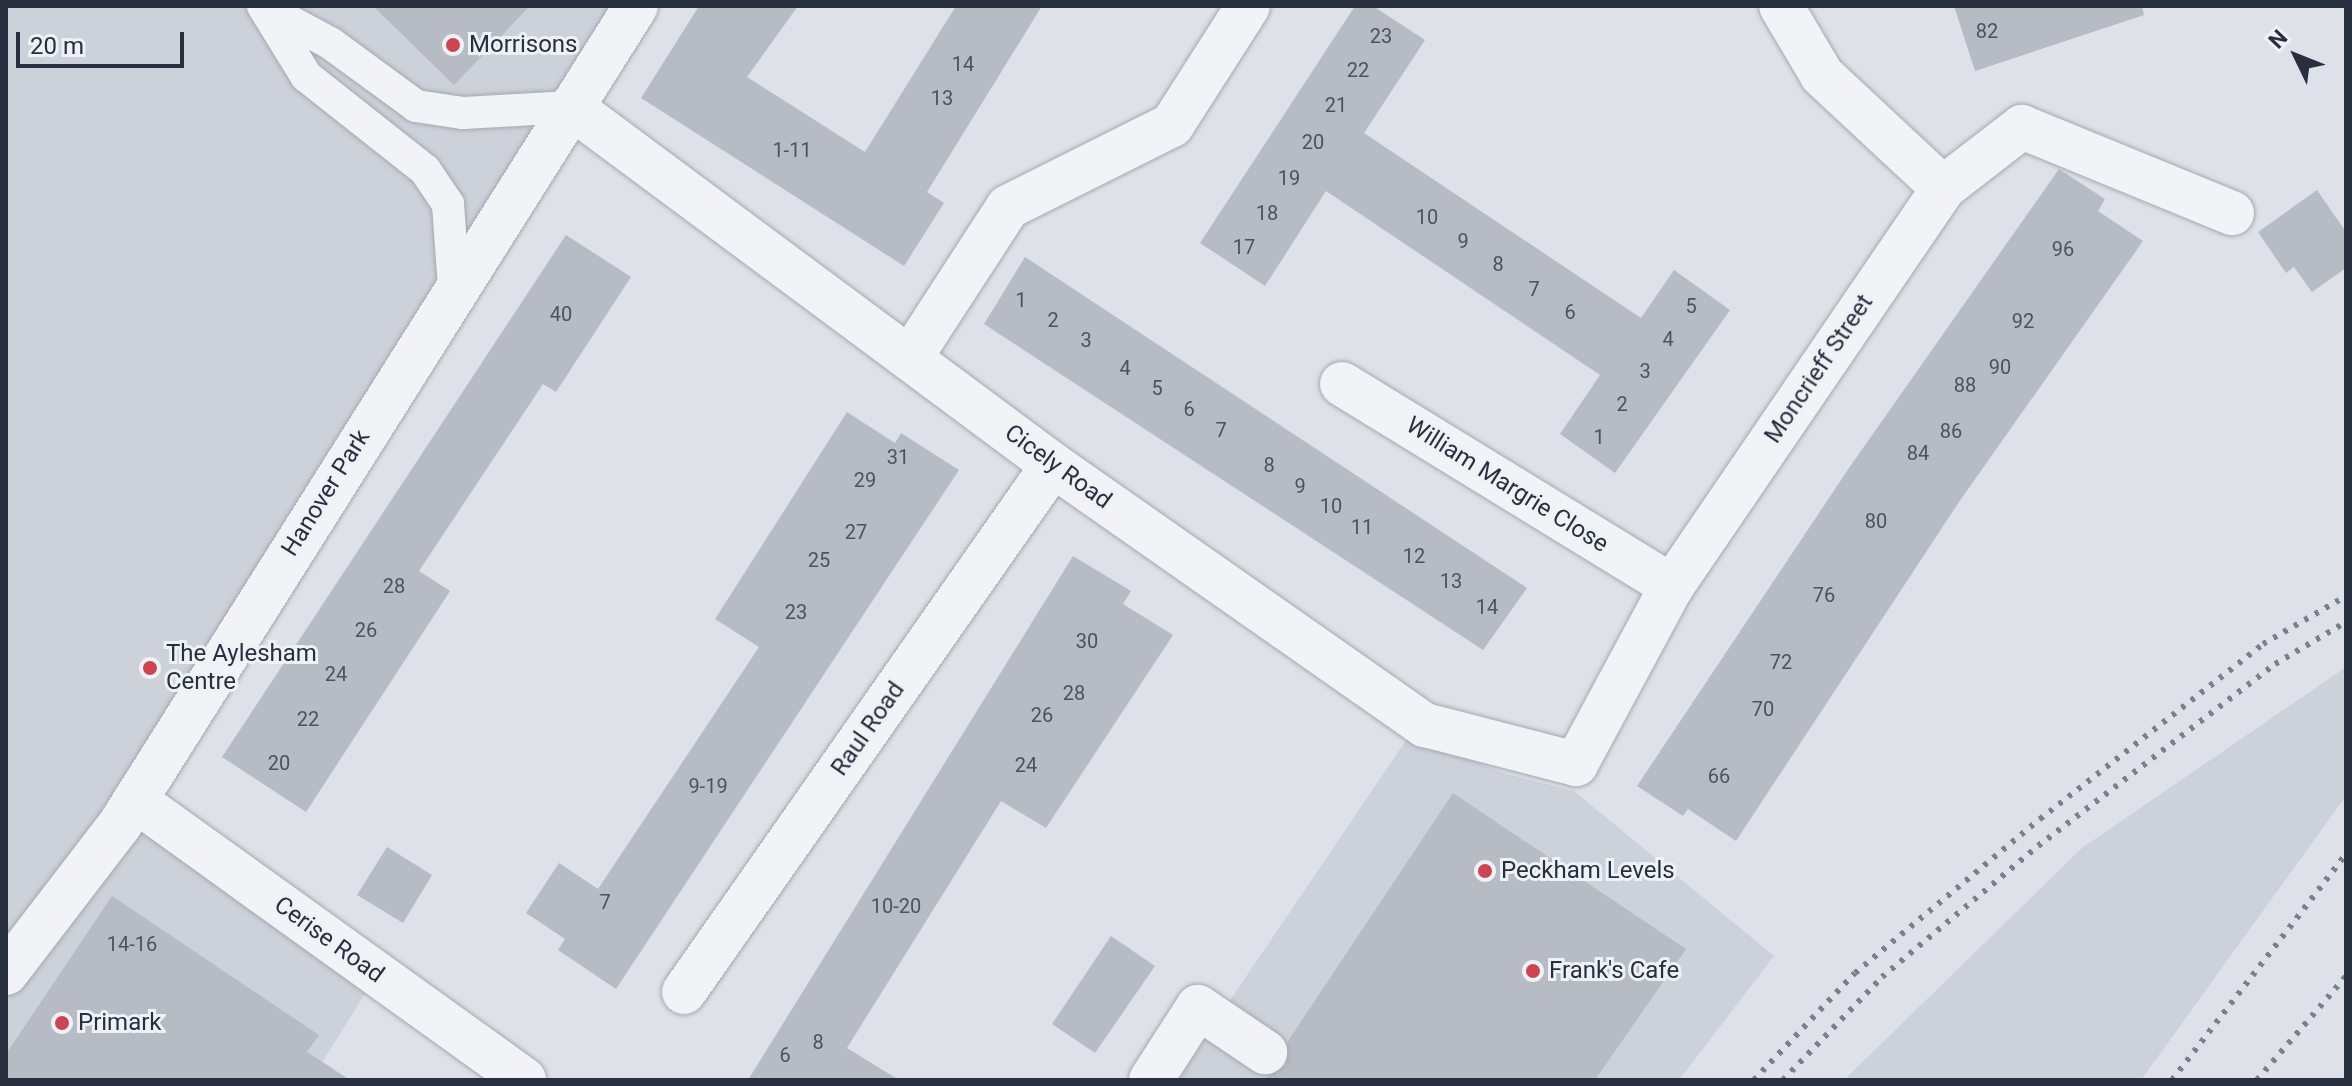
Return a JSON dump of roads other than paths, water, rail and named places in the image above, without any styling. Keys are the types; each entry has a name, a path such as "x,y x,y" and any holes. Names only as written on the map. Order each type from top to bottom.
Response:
{"street":[{"name":"Hanover Park","path":"6,973 135,800 454,287 636,6"},
{"path":"910,358 1008,207 1172,125 1248,6"},
{"path":"1781,6 1822,75 1943,188"},
{"name":"Cicely Road","path":"571,107 1053,465 1425,725 1576,764"},
{"name":"Moncrieff Street","path":"1576,764 1672,586 1943,188 2022,127 2232,213"},
{"name":"William Margrie Close","path":"1342,384 1672,586"},
{"name":"Raul Road","path":"684,992 1053,465"},
{"name":"Cerise Road","path":"135,800 524,1080"},
{"path":"1151,1080 1198,1007 1265,1052"}],"lane":[{"path":"263,6 330,43 416,106 463,113 571,107"},
{"path":"263,6 306,76 425,170 440,192 448,204 454,287"}],"railway":[{"path":"1754,1080 1855,973 2040,819 2263,644 2346,596"},
{"path":"1783,1080 1882,977 2038,846 2275,664 2346,622"},
{"path":"2172,1080 2346,854"},
{"path":"2257,1080 2346,976"}],"place":[{"name":"Morrisons","path":"453,45"},
{"name":"The Aylesham Centre","path":"150,668"},
{"name":"Peckham Levels","path":"1485,871"},
{"name":"Frank's Cafe","path":"1533,971"},
{"name":"Primark","path":"62,1023"}]}
